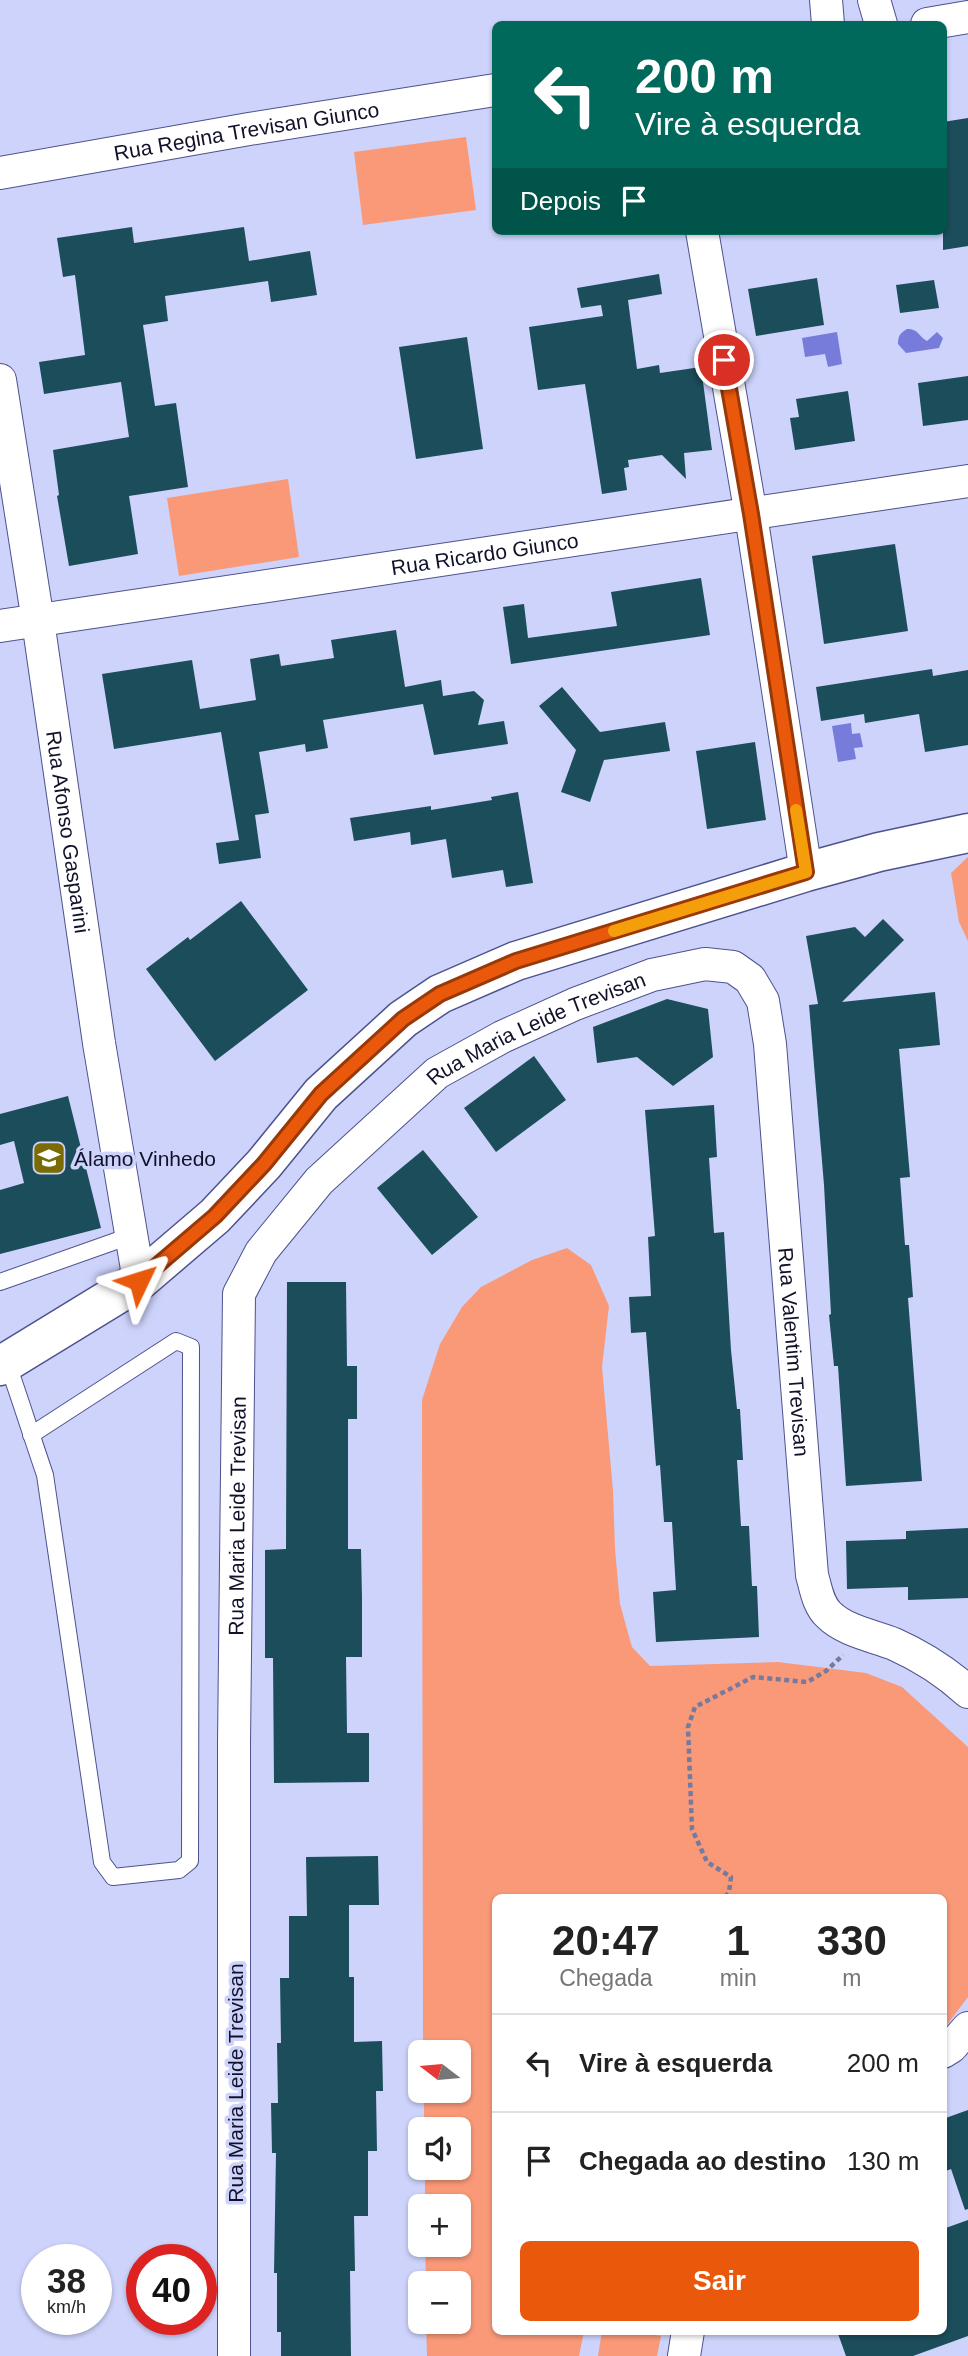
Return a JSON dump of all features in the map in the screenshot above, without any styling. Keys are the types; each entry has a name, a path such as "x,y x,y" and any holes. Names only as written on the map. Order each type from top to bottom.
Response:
{"street":[{"path":"826,0 828,21"},
{"path":"874,0 880,21"},
{"path":"944,21 968,17"},
{"name":"Rua Regina Trevisan Giunco","path":"0,173 249,129 492,90"},
{"path":"703,235 751,514 806,872"},
{"name":"Rua Afonso Gasparini","path":"0,380 99,1043 139,1281"},
{"name":"Rua Ricardo Giunco","path":"0,626 968,481"},
{"path":"4,1364 139,1281 215,1216 264,1164 321,1094 403,1019 440,994 516,961 806,872 879,852 968,833"},
{"name":"Rua Maria Leide Trevisan","path":"234,2356 234,1744 239,1294 261,1252 318,1181 437,1073 514,1031 652,975 705,964 733,967"},
{"name":"Rua Valentim Trevisan","path":"733,967 750,979 763,1001 770,1044 812,1575 819,1601 829,1615 844,1624 934,1663 961,1682"},
{"path":"947,2050 968,2028"},
{"path":"684,2356 687,2335"}],"lane":[{"path":"0,1282 130,1236"},
{"path":"4,1364 45,1475 102,1862 113,1877 179,1870 190,1861 191,1348 176,1340 31,1434"}],"path":[{"path":"727,1894 731,1877 707,1862 692,1829 688,1727 695,1707 753,1677 807,1682 826,1671 852,1647 888,1642"}],"shaded area":[{"path":"466,137 476,210 363,225 354,152"},
{"path":"907,329 916,331 927,341 937,332 943,338 939,348 906,353 898,341"},
{"path":"837,332 842,364 828,367 825,354 805,357 802,338"},
{"path":"288,479 299,557 179,576 167,498"},
{"path":"851,723 852,734 860,733 863,747 854,748 856,759 838,762 832,726"},
{"path":"968,857 968,941 959,922 951,873"},
{"path":"567,1248 591,1265 609,1306 602,1367 620,1604 632,1647 650,1666 778,1662 866,1673 902,1687 968,1747 968,1997 947,2025 947,1894 492,1894 492,2335 583,2335 579,2356 427,2356 426,2334 471,2334 471,2271 426,2271 425,2257 471,2257 471,2194 425,2194 425,2180 471,2180 471,2117 424,2117 424,2104 471,2104 471,2040 423,2040 422,1400 440,1344 462,1307 481,1287 532,1260"},
{"path":"601,2335 661,2336 657,2356 598,2356"}],"building":[{"path":"968,118 968,246 943,250 943,235 947,235 947,121"},
{"path":"132,227 134,243 244,227 249,261 310,251 317,295 271,302 268,281 165,296 168,321 143,325 155,406 176,403 188,487 129,496 138,554 69,566 57,496 53,450 129,437 121,382 44,394 39,362 85,355 75,275 63,277 57,238"},
{"path":"659,274 662,294 628,300 637,369 659,365 660,373 701,367 712,450 684,453 686,479 662,455 628,460 629,467 624,468 627,490 602,494 585,384 538,390 529,327 603,316 601,305 581,308 577,288"},
{"path":"817,278 824,325 756,336 748,289"},
{"path":"934,280 939,308 900,313 896,285"},
{"path":"467,337 483,449 416,459 399,347"},
{"path":"968,376 968,420 923,426 918,383"},
{"path":"848,391 855,441 795,450 790,418 799,417 796,399"},
{"path":"895,544 908,631 824,644 812,556"},
{"path":"701,578 710,635 511,664 503,607 524,604 528,638 617,626 611,592"},
{"path":"396,630 405,687 441,680 443,696 474,691 484,700 478,725 504,721 508,744 434,755 423,704 323,720 328,748 306,752 305,744 259,752 269,813 255,815 261,858 219,864 216,843 239,840 221,732 114,749 102,674 192,660 200,709 256,700 250,659 279,654 281,666 334,658 331,640"},
{"path":"932,669 933,676 968,670 968,745 925,752 919,714 865,723 864,714 821,721 816,687"},
{"path":"562,687 600,732 665,722 670,751 604,760 590,802 561,792 576,750 539,706"},
{"path":"755,742 766,820 707,829 696,751"},
{"path":"518,792 533,883 506,887 503,870 452,878 446,839 411,845 410,832 354,841 350,818 431,806 431,810 492,800 491,797"},
{"path":"241,901 308,990 215,1061 146,969"},
{"path":"883,919 904,940 842,1002 935,992 940,1045 899,1049 910,1177 900,1178 905,1245 909,1245 913,1297 908,1298 922,1481 846,1486 838,1366 834,1366 829,1315 824,1185 809,1005 818,1004 806,936 855,927 865,937"},
{"path":"667,999 708,1009 713,1057 673,1086 637,1057 597,1063 593,1027"},
{"path":"534,1056 566,1100 496,1152 464,1108"},
{"path":"68,1096 101,1228 0,1254 0,1190 24,1183 14,1141 0,1145 0,1114"},
{"path":"714,1105 717,1157 709,1158 714,1233 724,1232 731,1350 737,1409 740,1409 743,1460 737,1460 741,1526 749,1526 752,1586 757,1586 759,1637 656,1642 653,1592 676,1590 672,1522 664,1522 660,1465 656,1466 646,1332 631,1333 629,1297 651,1296 648,1237 655,1236 645,1110"},
{"path":"423,1150 478,1217 432,1255 377,1188"},
{"path":"287,1282 346,1282 347,1366 357,1366 357,1419 348,1419 348,1549 361,1549 362,1598 362,1657 346,1657 347,1733 369,1733 369,1782 274,1783 273,1658 265,1658 265,1550 286,1549"},
{"path":"968,1528 968,1598 908,1600 908,1587 847,1589 846,1541 906,1539 906,1531"},
{"path":"378,1856 379,1905 349,1905 349,1977 354,1977 354,2042 382,2041 383,2091 376,2091 377,2151 368,2151 368,2216 354,2216 355,2271 350,2271 351,2356 281,2356 281,2332 277,2332 277,2273 274,2273 276,2153 272,2153 271,2103 278,2103 280,1978 289,1978 289,1916 307,1916 306,1857"},
{"path":"968,2110 968,2209 965,2210 951,2169 947,2170 947,2118"},
{"path":"968,2220 968,2336 913,2356 846,2356 838,2335 947,2335 947,2228"}],"slow traffic":[{"path":"614,931 806,872 796,810"}],"place":[{"name":"Álamo Vinhedo","path":"49,1158"}],"route":[{"path":"139,1281 215,1216 264,1164 321,1094 403,1019 440,994 516,961 806,872 751,514 724,360"}]}
